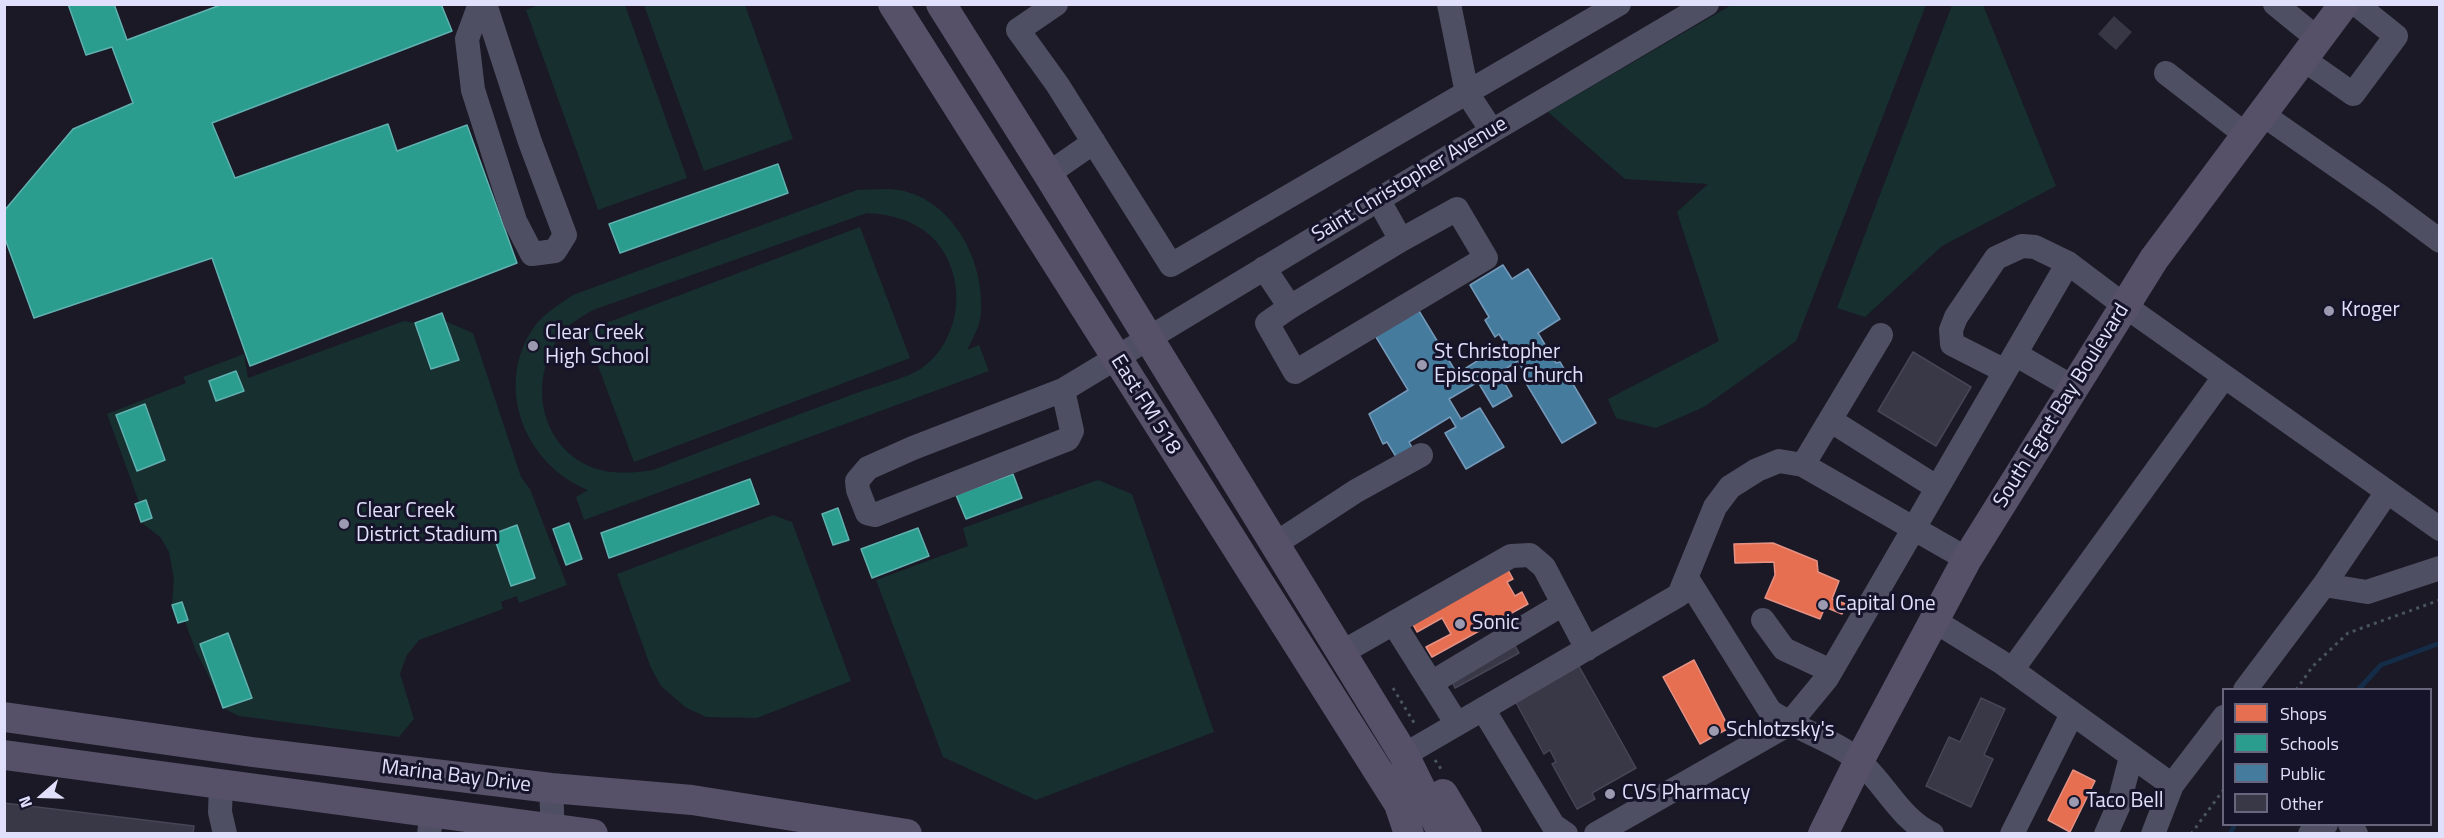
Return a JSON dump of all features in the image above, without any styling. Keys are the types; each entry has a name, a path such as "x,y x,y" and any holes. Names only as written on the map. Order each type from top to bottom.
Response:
{"main road":[{"name":"East FM 518","path":"893,4 1399,804 1409,834"},
{"name":"East FM 518","path":"941,4 1048,174 1410,766 1443,834"},
{"name":"South Egret Bay Boulevard","path":"1823,834 1859,760 1933,620 2124,306 2154,259 2344,4"},
{"path":"1014,198 1048,174"},
{"name":"Marina Bay Drive","path":"4,717 228,749 551,788 692,800 904,833"},
{"path":"221,785 228,749"},
{"name":"Marina Bay Drive","path":"4,755 221,785 430,823 593,834"},
{"path":"1410,766 1440,788 1467,834"},
{"path":"1392,834 1399,804"}],"street":[{"path":"480,4 467,39 473,90 515,221 532,254 555,251 566,235 530,142 485,4"},
{"path":"1056,4 1018,30 1057,84 1171,265 1619,4"},
{"path":"1449,4 1467,93 1492,131"},
{"name":"Saint Christopher Avenue","path":"1063,390 1072,431 1068,439 875,515 867,513 858,490 857,481 861,474 914,447 1063,390 1378,199 1707,4"},
{"path":"2275,4 2310,49 2353,94 2396,36 2356,4"},
{"path":"2166,73 2381,197 2439,241"},
{"path":"1048,174 1094,142"},
{"path":"1378,199 1401,240"},
{"path":"1457,209 1486,258 1295,372 1267,323 1290,307 1457,209"},
{"path":"2074,388 2010,363 1952,344 1951,330 1956,317 1996,258 2009,251 2022,246 2035,247 2068,263 2124,306 2439,530"},
{"path":"1596,834 1789,724 1831,671 1912,527 2068,263"},
{"path":"1264,268 1290,307"},
{"path":"1803,465 1881,335"},
{"path":"2012,670 2224,376"},
{"path":"1830,420 1936,487"},
{"path":"1275,544 1356,491 1421,455"},
{"path":"1410,766 1457,724 1679,595 1715,507 1730,488 1757,470 1779,461 1803,465 1968,559"},
{"path":"2247,688 2324,585 2387,492"},
{"path":"1341,653 1511,556 1530,555 1544,567 1587,649"},
{"path":"2324,585 2367,592 2439,568"},
{"path":"1687,578 1770,711 1789,724 1859,760 1922,831"},
{"path":"1431,683 1563,604"},
{"path":"1763,620 1784,649 1831,671"},
{"path":"1933,620 2012,670 2172,785"},
{"path":"1394,624 1457,724"},
{"path":"1482,709 1553,825 1566,834"},
{"path":"2020,831 2072,714"},
{"path":"2153,834 2172,785 2222,718"},
{"path":"2106,834 2118,807 2131,757"},
{"path":"221,785 220,812 225,834"},
{"path":"551,788 553,831"},
{"path":"2310,834 2324,826"}],"path":[{"path":"2297,688 2313,666 2348,633 2439,600"},
{"path":"2191,834 2222,790"}],"green space":[{"path":"541,4 625,5 687,178 598,210 526,10"},
{"path":"1733,4 1926,5 1796,341 1704,407 1656,428 1616,418 1608,399 1719,341 1677,212 1708,184 1625,179 1548,112"},
{"path":"644,5 745,5 793,139 704,171"},
{"path":"1952,5 1983,5 2056,186 1942,246 1865,317 1837,308"},
{"path":"857,190 899,190 918,196 935,206 949,219 971,253 981,292 981,316 967,350 979,345 989,371 584,520 576,497 588,490 566,478 547,462 532,443 522,421 516,398 516,374 522,350 534,327 547,314 573,295","holes":["867,213 905,221 927,233 944,252 954,279 956,308 948,337 931,361 919,370 653,470 625,473 589,466 566,450 554,435 543,401 546,365 563,332 577,320 593,310"]},
{"path":"860,227 910,358 634,462 585,331"},
{"name":"Clear Creek District Stadium","path":"442,313 445,321 473,333 521,477 530,489 567,585 519,603 517,596 501,602 503,609 419,640 407,655 400,674 414,719 399,737 239,716 225,709 196,651 185,622 178,623 172,605 174,579 169,552 161,538 141,522 139,502 107,414 186,383 183,377 244,354 248,378 404,321 415,323"},
{"path":"1098,480 1132,494 1214,732 1036,800 943,757 876,580 968,546 963,528"},
{"path":"773,515 792,522 851,681 757,718 706,717 685,707 661,686 651,668 617,574"}],"building: Shops":[{"path":"1773,543 1817,561 1818,572 1839,581 1832,599 1846,604 1842,614 1825,607 1820,619 1765,598 1775,575 1774,562 1735,563 1734,544"},
{"path":"1507,568 1513,579 1507,582 1515,596 1522,592 1528,604 1432,657 1426,647 1451,634 1442,618 1417,632 1411,621"},
{"path":"1694,660 1729,728 1700,744 1663,677"},
{"path":"2073,770 2095,781 2070,832 2048,820"}],"building: Schools":[{"path":"68,4 114,4 127,40 223,4 441,4 452,31 212,123 235,178 388,124 397,151 467,125 517,263 250,366 212,258 34,318 4,236 4,211 73,129 133,103 112,47 86,55"},
{"path":"778,164 788,193 620,253 609,224"},
{"path":"442,313 459,360 431,369 415,323"},
{"path":"236,371 244,391 216,401 209,381"},
{"path":"145,404 165,460 137,471 116,415"},
{"path":"1013,474 1022,498 966,519 956,495"},
{"path":"750,479 759,504 609,558 601,533"},
{"path":"146,500 152,518 141,522 135,504"},
{"path":"838,508 849,540 833,545 822,514"},
{"path":"569,523 582,559 566,565 553,529"},
{"path":"517,525 535,578 511,586 493,534"},
{"path":"918,528 929,556 872,578 861,549"},
{"path":"182,602 188,620 178,623 172,605"},
{"path":"228,633 252,698 223,708 200,644"}],"building: Public":[{"name":"St Christopher Episcopal Church","path":"1503,265 1512,279 1528,269 1560,319 1538,333 1556,363 1560,362 1596,423 1562,443 1526,383 1529,381 1518,361 1499,373 1512,396 1493,407 1478,382 1449,399 1461,419 1480,408 1504,447 1466,469 1445,433 1456,427 1450,417 1409,442 1414,451 1398,460 1387,442 1383,444 1369,414 1408,390 1373,332 1416,306 1459,377 1468,372 1466,368 1490,353 1494,359 1509,350 1499,334 1495,337 1485,320 1489,317 1470,285"}],"building: Other":[{"path":"1913,352 1971,387 1936,446 1878,411"},
{"path":"1513,642 1519,653 1455,688 1450,677"},
{"path":"1576,661 1636,768 1592,793 1595,799 1577,809 1552,764 1556,762 1550,750 1544,754 1513,697"},
{"path":"1981,698 2005,709 1984,755 1993,759 1971,807 1926,786 1949,737 1960,742"},
{"path":"4,803 194,826 193,834 4,834"}],"waterway":[{"path":"2360,688 2381,665 2440,643"},
{"path":"2230,834 2234,826"}],"tunnel":[{"path":"2106,25 2124,41"}],"place":[{"name":"Kroger","path":"2329,311"},
{"name":"Clear Creek High School","path":"533,346"},
{"name":"St Christopher Episcopal Church","path":"1422,365"},
{"name":"Clear Creek District Stadium","path":"344,524"},
{"name":"Capital One","path":"1823,605"},
{"name":"Sonic","path":"1460,624"},
{"name":"Schlotzsky's","path":"1714,731"},
{"name":"CVS Pharmacy","path":"1610,794"},
{"name":"Taco Bell","path":"2074,802"}]}
